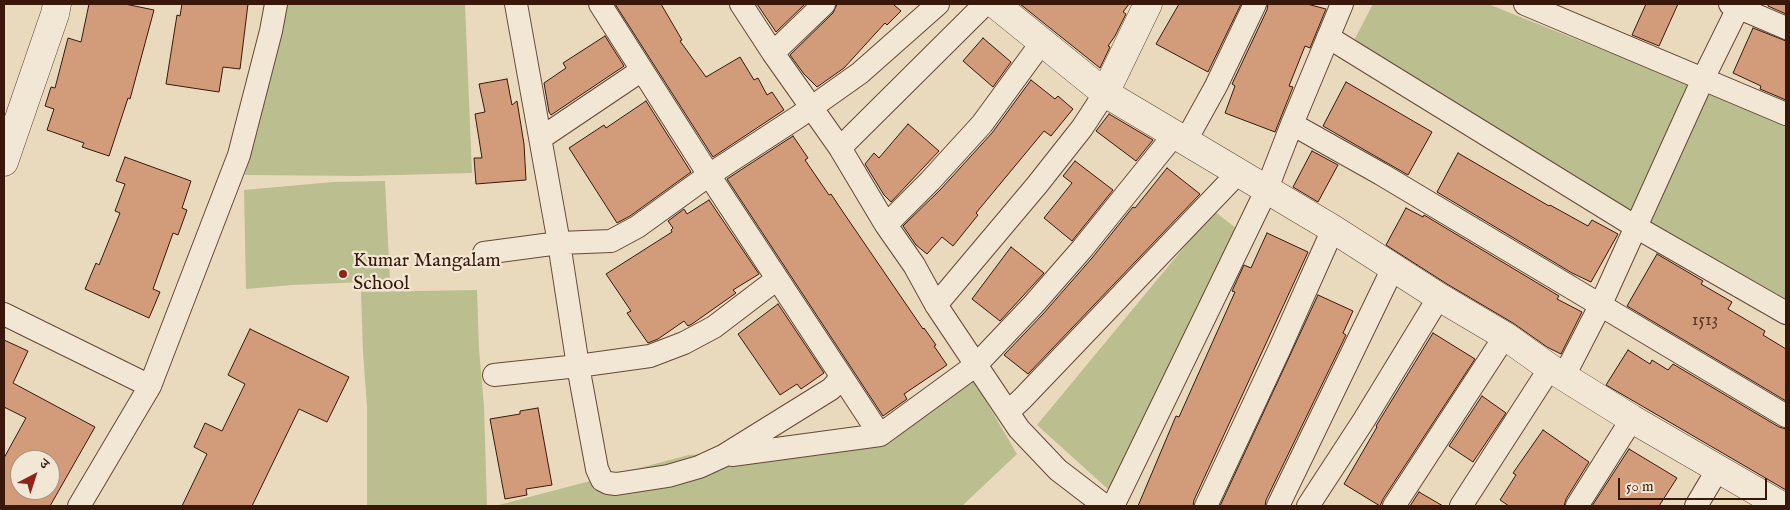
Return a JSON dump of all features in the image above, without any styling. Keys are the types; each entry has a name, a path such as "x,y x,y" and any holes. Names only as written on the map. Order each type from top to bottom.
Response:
{"street":[{"path":"4,162 57,4"},
{"path":"78,506 150,386 239,155 271,31 276,4"},
{"path":"516,4 559,243 578,366 598,475 602,480 616,484 668,476 699,467 723,456 831,389 840,379 840,374"},
{"path":"600,4 709,175 880,435"},
{"path":"741,4 840,148 886,225 914,265 936,305 1019,429 1058,470 1105,506"},
{"path":"773,53 824,4"},
{"path":"484,253 559,243 611,241 637,227 709,175 860,73 938,4"},
{"path":"840,148 986,4"},
{"path":"994,4 1105,93 1266,191 1333,229 1439,297 1505,336 1557,372 1632,419 1781,506"},
{"path":"936,305 1037,185 1082,128 1105,93 1148,4"},
{"path":"723,456 880,435 976,365 1033,305 1180,138 1216,86 1255,4"},
{"path":"1113,506 1266,191 1342,4"},
{"path":"1525,4 1786,114"},
{"path":"1461,506 1557,372 1600,306 1736,5 1786,28"},
{"path":"1328,37 1636,227 1786,313"},
{"path":"886,225 930,181 982,124 1042,42"},
{"path":"541,138 642,70"},
{"path":"1292,124 1381,174 1786,416"},
{"path":"1008,412 1238,173"},
{"path":"1206,506 1333,229"},
{"path":"1278,506 1393,268"},
{"path":"494,375 650,356 684,343 714,327 778,279"},
{"path":"1308,506 1364,420 1439,297"},
{"path":"4,314 150,386"},
{"path":"1394,506 1505,336"},
{"path":"1577,506 1632,419"},
{"path":"1696,506 1718,469"}],"green space":[{"path":"288,4 465,4 472,173 358,176 245,175"},
{"path":"1373,4 1488,4 1786,123 1786,309 1351,46"},
{"path":"385,181 390,281 246,289 244,190 333,182"},
{"path":"1214,211 1236,228 1110,491 1037,425"},
{"path":"477,290 479,349 484,406 487,506 367,506 367,407 361,292"},
{"path":"973,379 1017,454 962,506 495,506 689,455 847,446"}],"building":[{"path":"89,4 125,4 154,10 130,99 128,98 109,156 82,147 84,143 47,130 54,109 45,106 51,87 55,88 68,38 81,42"},
{"path":"182,4 248,4 240,69 223,67 219,92 166,84 177,15 180,16"},
{"path":"615,4 661,4 682,40 680,41 706,77 740,57 754,80 758,78 767,95 772,92 784,110 713,157"},
{"path":"757,4 805,4 776,32"},
{"path":"837,4 893,4 901,11 887,25 885,23 844,68 817,87 804,74 790,55 833,13"},
{"path":"1020,4 1129,4 1123,12 1126,14 1108,46 1110,47 1100,68"},
{"path":"1179,4 1241,4 1208,72 1156,44"},
{"path":"1268,4 1307,4 1326,9 1310,48 1305,46 1289,86 1293,87 1275,132 1225,113 1235,86 1232,84 1267,10"},
{"path":"1646,4 1678,4 1659,46 1632,35"},
{"path":"1768,4 1786,4 1786,14 1768,6"},
{"path":"1753,28 1786,41 1786,100 1760,89 1761,86 1733,73"},
{"path":"605,36 624,66 551,115 544,83 566,68 563,63"},
{"path":"983,38 1011,62 993,87 963,61"},
{"path":"507,79 512,105 517,101 524,144 526,180 476,184 474,158 482,158 475,114 485,112 479,84"},
{"path":"1031,80 1055,99 1058,96 1073,109 1051,136 1044,131 976,213 978,215 953,246 942,237 927,254 916,245 903,226 940,190 992,133"},
{"path":"1346,82 1432,132 1408,175 1323,126"},
{"path":"646,101 691,172 630,216 617,223 569,148 604,125 606,128"},
{"path":"1109,114 1153,140 1136,161 1096,131"},
{"path":"908,124 939,151 891,202 884,195 865,164 874,153 879,158"},
{"path":"793,136 808,158 805,160 829,195 831,194 923,329 936,345 934,346 947,365 904,394 907,399 883,416 727,179"},
{"path":"1312,151 1338,165 1318,202 1293,187"},
{"path":"1458,153 1549,206 1588,226 1592,220 1618,234 1591,282 1572,273 1437,192"},
{"path":"125,157 191,181 182,208 187,210 178,235 173,233 153,289 160,292 149,318 85,289 96,263 99,265 120,213 115,211 125,184 116,181"},
{"path":"1075,161 1113,190 1072,241 1044,218 1072,183 1063,176"},
{"path":"1167,168 1200,194 1028,374 1004,355 1092,258"},
{"path":"709,200 759,274 733,290 736,293 692,324 688,326 684,321 658,339 648,343 627,313 631,311 606,274 672,232 673,228 668,221 684,209 687,214"},
{"path":"1406,208 1423,217 1424,215 1559,296 1557,299 1582,312 1561,354 1386,245"},
{"path":"1267,233 1308,252 1194,500 1193,506 1138,506 1176,416 1179,417 1235,292 1232,291 1244,265 1251,268"},
{"path":"1011,247 1044,273 1000,321 972,299"},
{"path":"1657,254 1703,281 1701,284 1732,302 1728,309 1765,331 1763,335 1786,349 1786,401 1627,306"},
{"path":"1318,295 1353,311 1343,333 1346,335 1266,500 1265,506 1220,506"},
{"path":"778,304 824,373 801,389 797,384 780,395 738,334"},
{"path":"250,329 349,377 327,422 299,409 252,506 182,506 207,454 194,447 205,423 222,431 245,384 228,375"},
{"path":"1433,333 1475,359 1380,506 1344,484 1376,426"},
{"path":"4,340 28,351 13,383 95,427 60,488 60,450 10,450 10,500 53,500 50,506 4,506 4,458 26,418 4,407"},
{"path":"1628,350 1650,364 1652,360 1668,370 1673,364 1779,427 1786,429 1786,490 1606,385"},
{"path":"1482,396 1506,413 1473,462 1449,446"},
{"path":"538,408 552,485 526,489 527,495 505,499 490,419 520,414 520,411"},
{"path":"1543,430 1589,462 1566,499 1564,506 1509,506 1500,500 1516,475 1513,473"},
{"path":"1629,449 1677,478 1659,506 1592,506"},
{"path":"1419,492 1443,506 1410,506"}],"place":[{"name":"Kumar Mangalam School","path":"343,274"}]}
